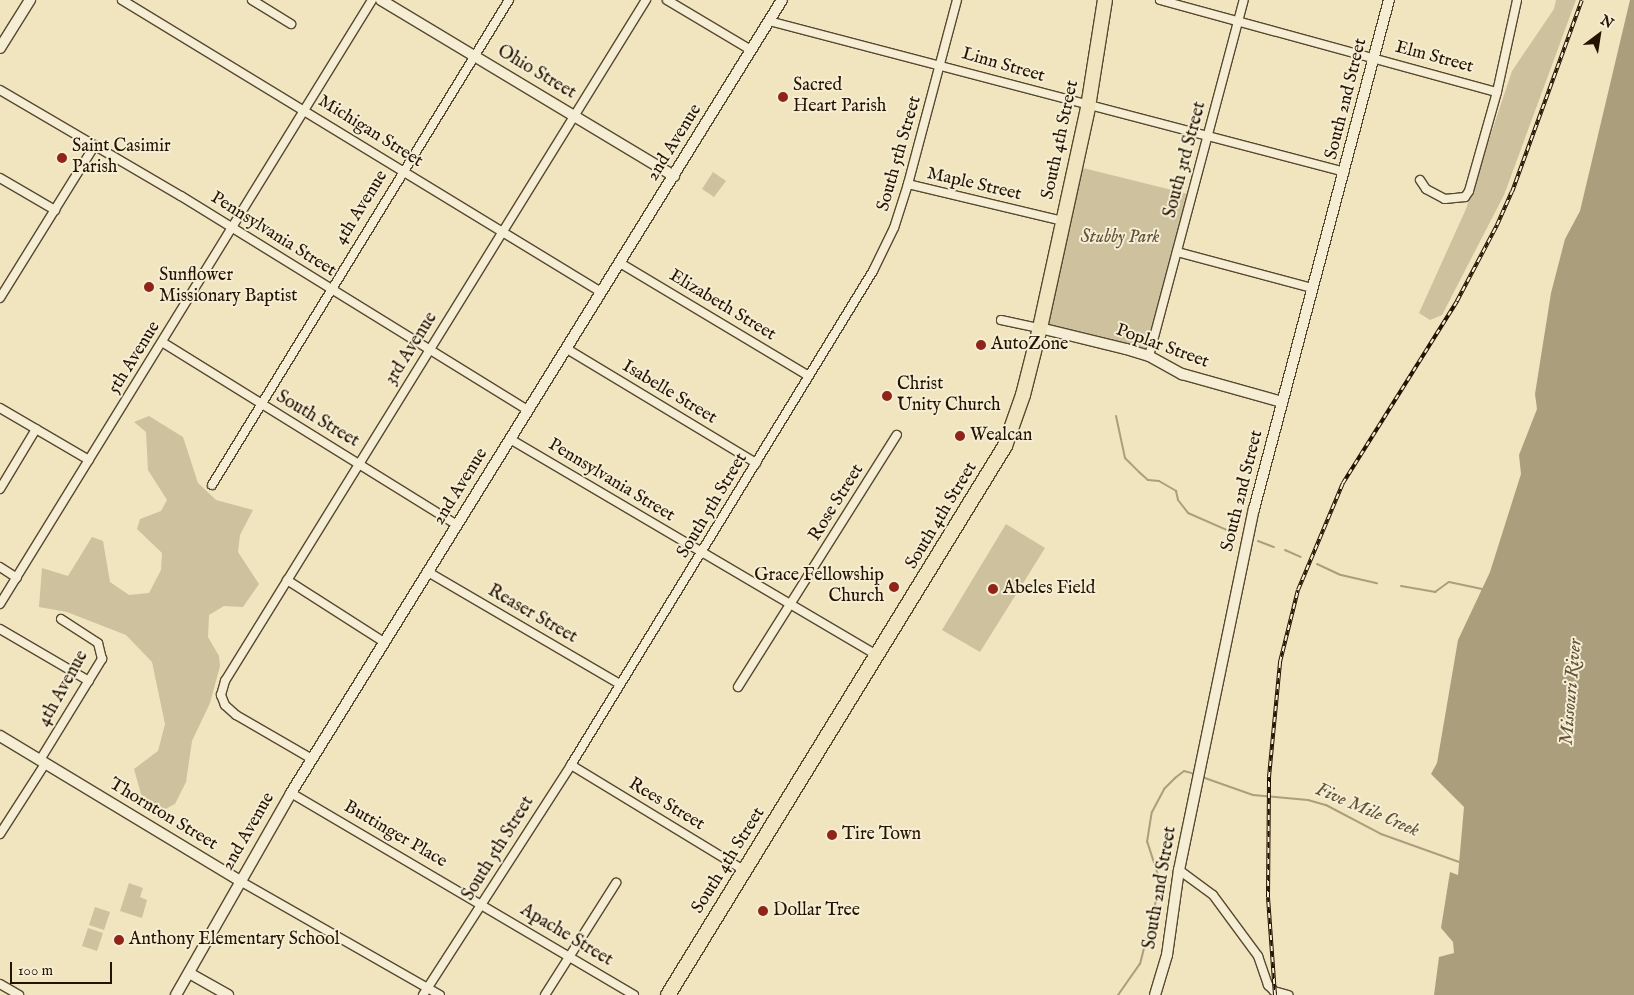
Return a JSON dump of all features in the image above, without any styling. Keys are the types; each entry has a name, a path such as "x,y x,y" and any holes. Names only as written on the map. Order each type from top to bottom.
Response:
{"highway":[{"name":"South 4th Street","path":"668,995 878,656 1005,446 1023,395 1040,328 1088,106 1105,0"}],"street":[{"path":"0,48 30,0"},
{"name":"Michigan Street","path":"122,0 601,292"},
{"path":"252,0 291,24"},
{"name":"5th Avenue","path":"0,604 372,0"},
{"name":"Ohio Street","path":"381,0 674,176"},
{"name":"4th Avenue","path":"212,485 403,170 510,0"},
{"name":"3rd Avenue","path":"312,759 236,715 225,705 222,695 225,680 646,0"},
{"path":"667,0 751,50"},
{"name":"2nd Avenue","path":"176,995 291,792 782,0"},
{"name":"South 5th Street","path":"425,991 571,765 874,272 894,228 908,184 942,64 957,0"},
{"name":"Elm Street","path":"1160,0 1497,92"},
{"name":"South 3rd Street","path":"1150,356 1244,0"},
{"name":"South 2nd Street","path":"1156,995 1167,955 1179,870 1254,509 1312,288 1345,172 1389,0"},
{"path":"1420,180 1436,195 1456,200 1465,197 1469,191 1497,92 1518,0"},
{"name":"Linn Street","path":"769,21 942,64 1088,106 1345,172"},
{"name":"Pennsylvania Street","path":"0,90 233,228 528,410"},
{"path":"0,298 95,145"},
{"path":"0,178 55,210"},
{"name":"Maple Street","path":"908,184 1063,221"},
{"path":"1177,252 1312,288"},
{"name":"Elizabeth Street","path":"620,263 809,376"},
{"name":"Poplar Street","path":"1001,320 1150,356 1182,374 1282,402"},
{"name":"South Street","path":"162,342 457,525"},
{"name":"Isabelle Street","path":"567,348 756,463"},
{"path":"0,408 89,460"},
{"path":"0,489 36,429"},
{"name":"Rose Street","path":"738,686 897,436"},
{"name":"Pennsylvania Street","path":"510,438 878,656"},
{"path":"0,567 17,578"},
{"name":"Reaser Street","path":"428,572 620,684"},
{"path":"287,580 384,642"},
{"name":"4th Avenue","path":"0,834 102,659 102,651 98,643 61,619"},
{"path":"0,628 89,680"},
{"name":"Thornton Street","path":"0,736 425,991 440,995"},
{"name":"Rees Street","path":"571,765 745,871"},
{"name":"Buttinger Place","path":"291,792 483,903"},
{"path":"1179,870 1213,895 1258,956 1268,985 1274,991 1288,995"},
{"path":"545,995 616,883"},
{"name":"Apache Street","path":"483,903 634,995"},
{"path":"189,973 228,995"},
{"path":"0,984 19,995"}],"green space":[{"path":"1556,0 1576,0 1504,195 1442,315 1430,320 1419,313 1466,209 1512,71 1554,9"},
{"name":"Stubby Park","path":"1075,166 1192,195 1149,356 1040,328"},
{"path":"713,172 726,181 714,197 702,189"},
{"path":"149,416 183,437 198,483 216,500 253,510 240,535 238,552 259,584 243,607 224,606 209,615 208,637 219,656 220,666 210,703 192,741 186,782 175,804 156,814 141,794 134,769 158,751 165,724 152,662 126,635 67,612 39,607 42,568 68,576 92,537 103,541 110,582 129,595 149,593 161,570 162,553 137,529 140,519 161,511 167,500 148,470 146,432 134,422"},
{"name":"Abeles Field","path":"1006,524 1045,548 980,652 942,630"},
{"path":"129,883 143,888 140,897 147,900 142,918 120,911"},
{"path":"95,907 110,912 104,930 89,925"},
{"path":"88,928 103,933 97,951 82,946"}],"water":[{"name":"Missouri River","path":"1630,0 1634,0 1634,995 1434,995 1439,957 1454,953 1453,942 1441,928 1450,872 1458,875 1464,807 1431,774 1437,763 1458,640 1490,572 1521,474 1519,455 1537,409 1535,394 1551,293 1565,239 1580,211"}],"waterway":[{"path":"1116,416 1125,458 1139,472 1148,480 1159,481 1176,491 1178,500 1188,513 1236,534"},
{"path":"1258,541 1274,547"},
{"path":"1285,550 1301,557"},
{"path":"1317,564 1341,575 1377,583"},
{"path":"1401,586 1435,592 1449,582 1483,589"},
{"name":"Five Mile Creek","path":"1118,995 1140,964 1158,893 1159,878 1147,842 1152,812 1164,789 1175,778 1184,771 1195,774"},
{"name":"Five Mile Creek","path":"1202,777 1253,795 1308,800 1326,805 1381,834 1459,862"}],"railway":[{"path":"1275,995 1268,897 1269,777 1280,662 1298,590 1343,483 1457,301 1497,225 1512,192 1582,0"}],"place":[{"name":"Sacred Heart Parish","path":"783,97"},
{"name":"Saint Casimir Parish","path":"62,158"},
{"name":"Sunflower Missionary Baptist","path":"149,287"},
{"name":"AutoZone","path":"981,345"},
{"name":"Christ Unity Church","path":"887,396"},
{"name":"Wealcan","path":"960,436"},
{"name":"Grace Fellowship Church","path":"894,587"},
{"name":"Abeles Field","path":"993,589"},
{"name":"Tire Town","path":"832,835"},
{"name":"Dollar Tree","path":"763,911"},
{"name":"Anthony Elementary School","path":"119,940"}]}
